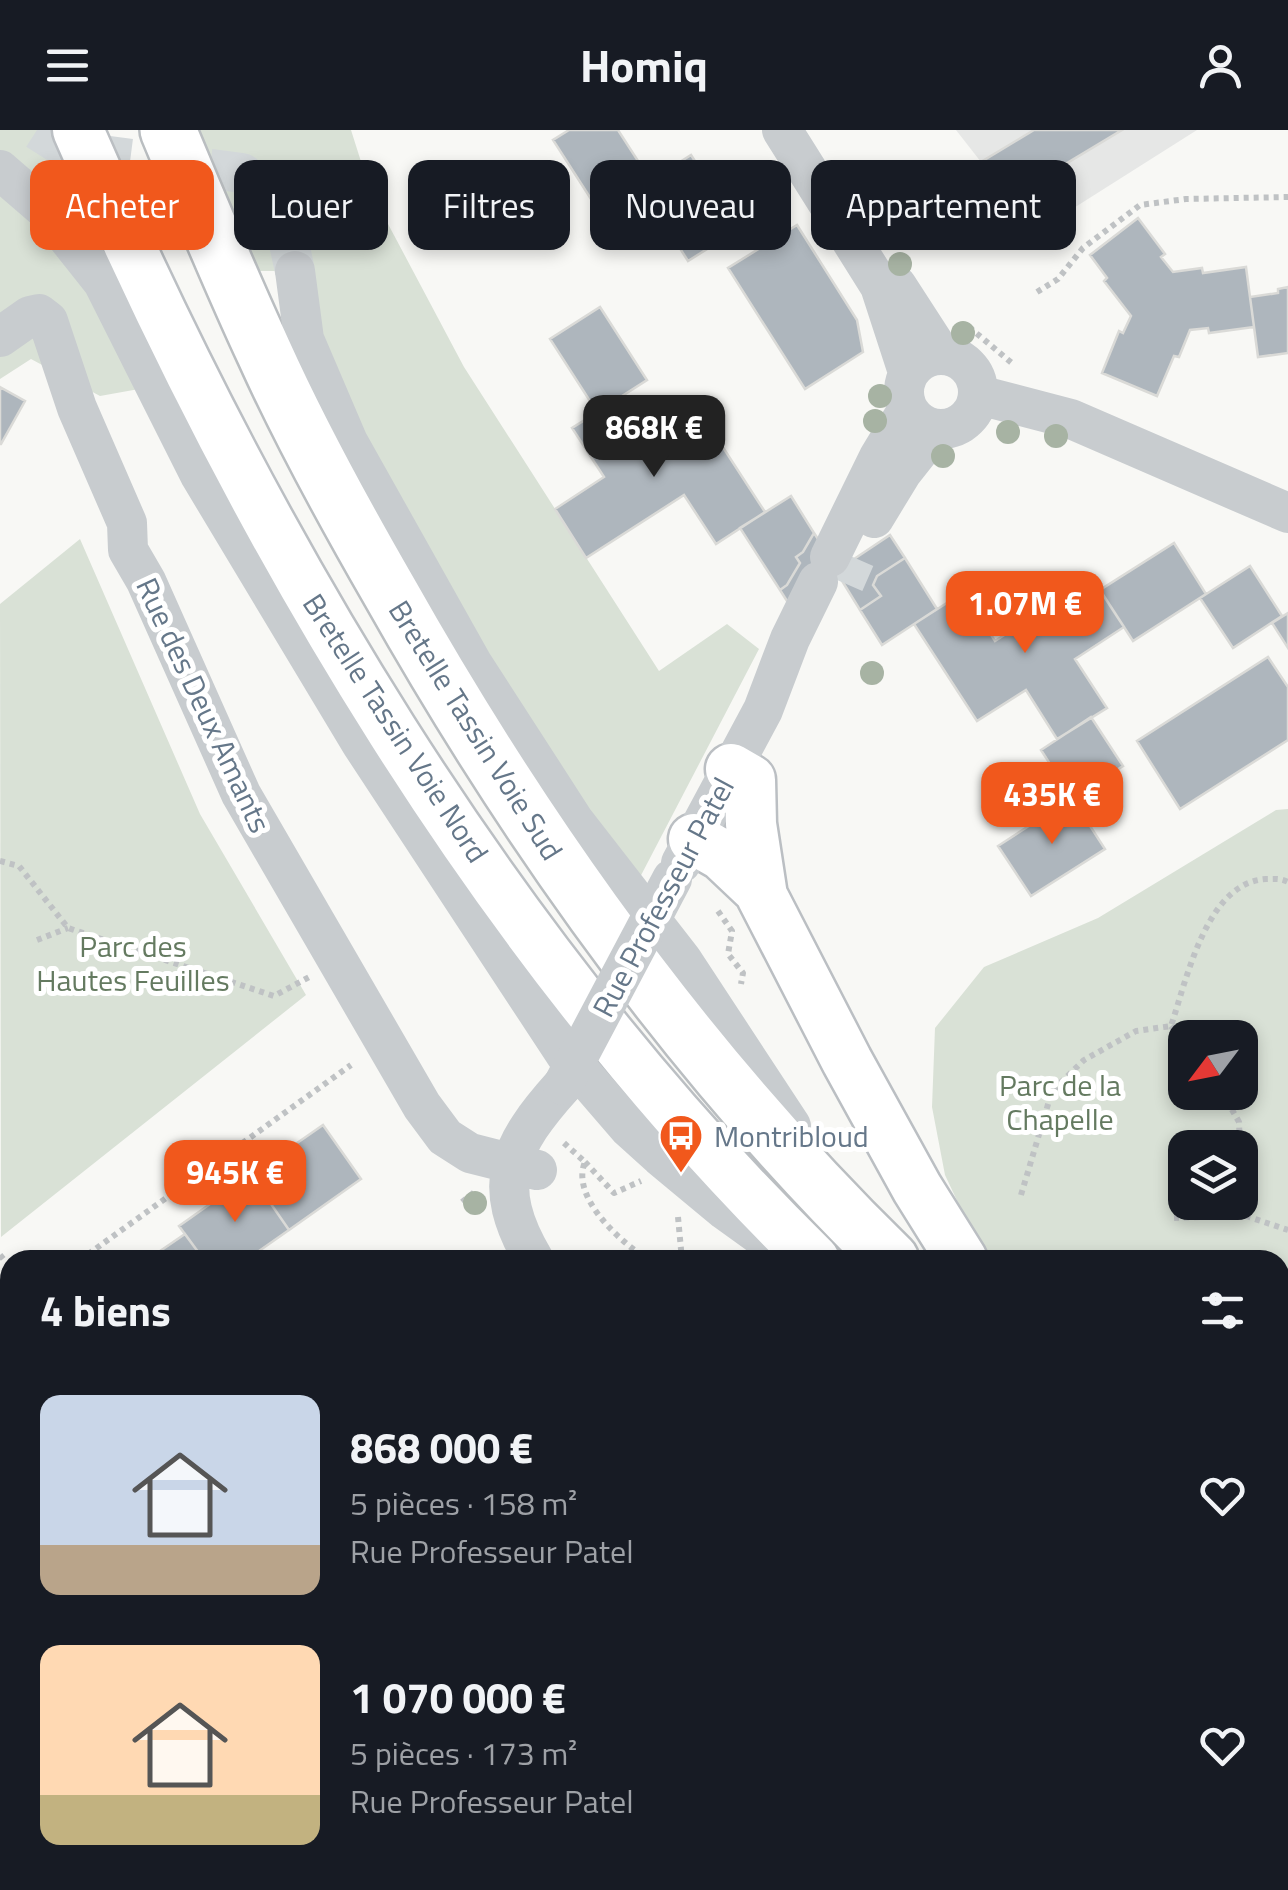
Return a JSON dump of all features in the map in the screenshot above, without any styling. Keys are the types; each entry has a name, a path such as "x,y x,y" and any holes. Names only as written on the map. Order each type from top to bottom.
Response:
{"highway":[{"name":"Bretelle Tassin Voie Sud","path":"168,130 265,354 320,465 438,677 562,868 660,1001 739,1098 875,1245"}],"main road":[{"name":"Bretelle Tassin Voie Nord","path":"78,130 157,308 278,541 340,649 502,892 641,1073 744,1190 804,1250"},
{"path":"731,769 750,780 751,824 737,897"},
{"path":"683,859 722,855 737,897 847,1061 956,1250"}],"street":[{"path":"782,130 880,286 923,391"},
{"path":"800,130 923,391 960,424 969,417 979,395 978,382 964,362 923,391"},
{"path":"0,170 45,209 103,282 200,475 361,743 566,1055 630,1128 653,1161 780,1250"},
{"path":"295,272 304,339 348,442 472,662 574,821 682,960 726,1004 875,1245"},
{"name":"Rue des Deux Amants","path":"0,337 30,316 39,314 48,321 77,408 127,523 128,550 146,581 241,794 422,1106 445,1138 470,1153 524,1168"},
{"name":"Rue Professeur Patel","path":"528,1250 517,1232 508,1193 524,1168 532,1120 564,1084 763,710 790,639 837,570 879,457 923,391"},
{"path":"979,395 1071,419 1288,513"},
{"path":"660,1001 726,1004"},
{"path":"641,1073 653,1161"},
{"name":"Rue Professeur Patel","path":"524,1168 555,1250"}],"path":[{"path":"1038,292 1058,279 1082,248 1140,206 1186,199 1288,196"},
{"path":"956,315 1020,368"},
{"path":"0,860 19,866 68,928 274,996 338,962"},
{"path":"1172,1020 1221,900 1247,880 1280,878 1288,882"},
{"path":"726,1004 743,980 743,973 728,954 737,897"},
{"path":"36,940 68,928"},
{"path":"1021,1195 1052,1091 1084,1060 1136,1030 1168,1026"},
{"path":"94,1250 351,1066"},
{"path":"557,1134 614,1193 653,1161"},
{"path":"585,1162 583,1187 606,1225 632,1250"},
{"path":"1258,1220 1288,1230"}],"shaded area":[{"path":"956,130 1197,130 1076,207 1076,160 979,160"}],"green space":[{"path":"0,130 47,130 60,160 30,160 30,250 95,250 139,389 100,396 31,359 0,379"},
{"path":"194,130 351,130 360,160 234,160 234,227 214,179 214,160 206,160"},
{"path":"388,224 464,367 659,671 727,624 759,649 637,883 589,825 366,459 295,271 252,271 243,250 388,250"},
{"name":"Parc des Hautes Feuilles","path":"80,539 200,814 306,995 1,1237 0,604"},
{"name":"Parc de la Chapelle","path":"1288,809 1288,1250 980,1250 945,1175 932,1107 935,1028 984,967 1098,918 1276,810"}],"building":[{"path":"569,130 618,130 637,160 590,160 590,197 570,166 570,160 566,160 553,140"},
{"path":"1034,130 1122,130 1072,160 984,160"},
{"path":"1138,218 1165,254 1161,257 1173,272 1202,268 1203,273 1246,267 1254,327 1209,333 1208,328 1190,330 1157,396 1102,373 1119,331 1123,333 1131,316 1090,255"},
{"path":"797,225 857,320 863,352 805,389 728,268 757,250 791,250 791,229"},
{"path":"681,250 706,250 688,261"},
{"path":"1288,287 1288,353 1258,357 1250,297 1278,293 1278,289"},
{"path":"600,307 647,380 597,412 550,339"},
{"path":"0,387 25,401 1,444 0,444"},
{"path":"622,397 653,446 702,415 765,512 716,544 684,495 586,558 555,509 604,477 572,428"},
{"path":"791,496 814,533 796,557 800,563 787,585 780,590 740,528"},
{"path":"814,533 838,569 787,601 780,590 787,585 800,563 796,557"},
{"path":"890,535 905,558 877,576 873,585 881,596 860,610 836,571"},
{"path":"1174,543 1206,594 1133,641 1100,590"},
{"path":"905,558 937,609 882,645 860,610 881,596 873,585 877,576"},
{"path":"1250,566 1282,616 1233,648 1200,598"},
{"path":"1092,578 1124,627 1075,659 1107,708 1057,739 1026,690 977,721 914,624 964,592 995,641"},
{"path":"1288,613 1288,648 1272,623"},
{"path":"1268,657 1288,687 1288,740 1180,809 1137,741"},
{"path":"1091,717 1123,766 1072,798 1041,750"},
{"path":"1072,798 1105,849 1031,896 998,846"},
{"path":"323,1125 361,1179 289,1230 251,1175"},
{"path":"251,1175 289,1230 260,1250 197,1250 179,1226"},
{"path":"185,1234 197,1250 162,1250"}],"tunnel":[{"path":"37,130 70,151 242,173 280,202 295,271"},
{"path":"844,583 855,558"}],"place":[{"name":"Montribloud","path":"681,1174"}]}
